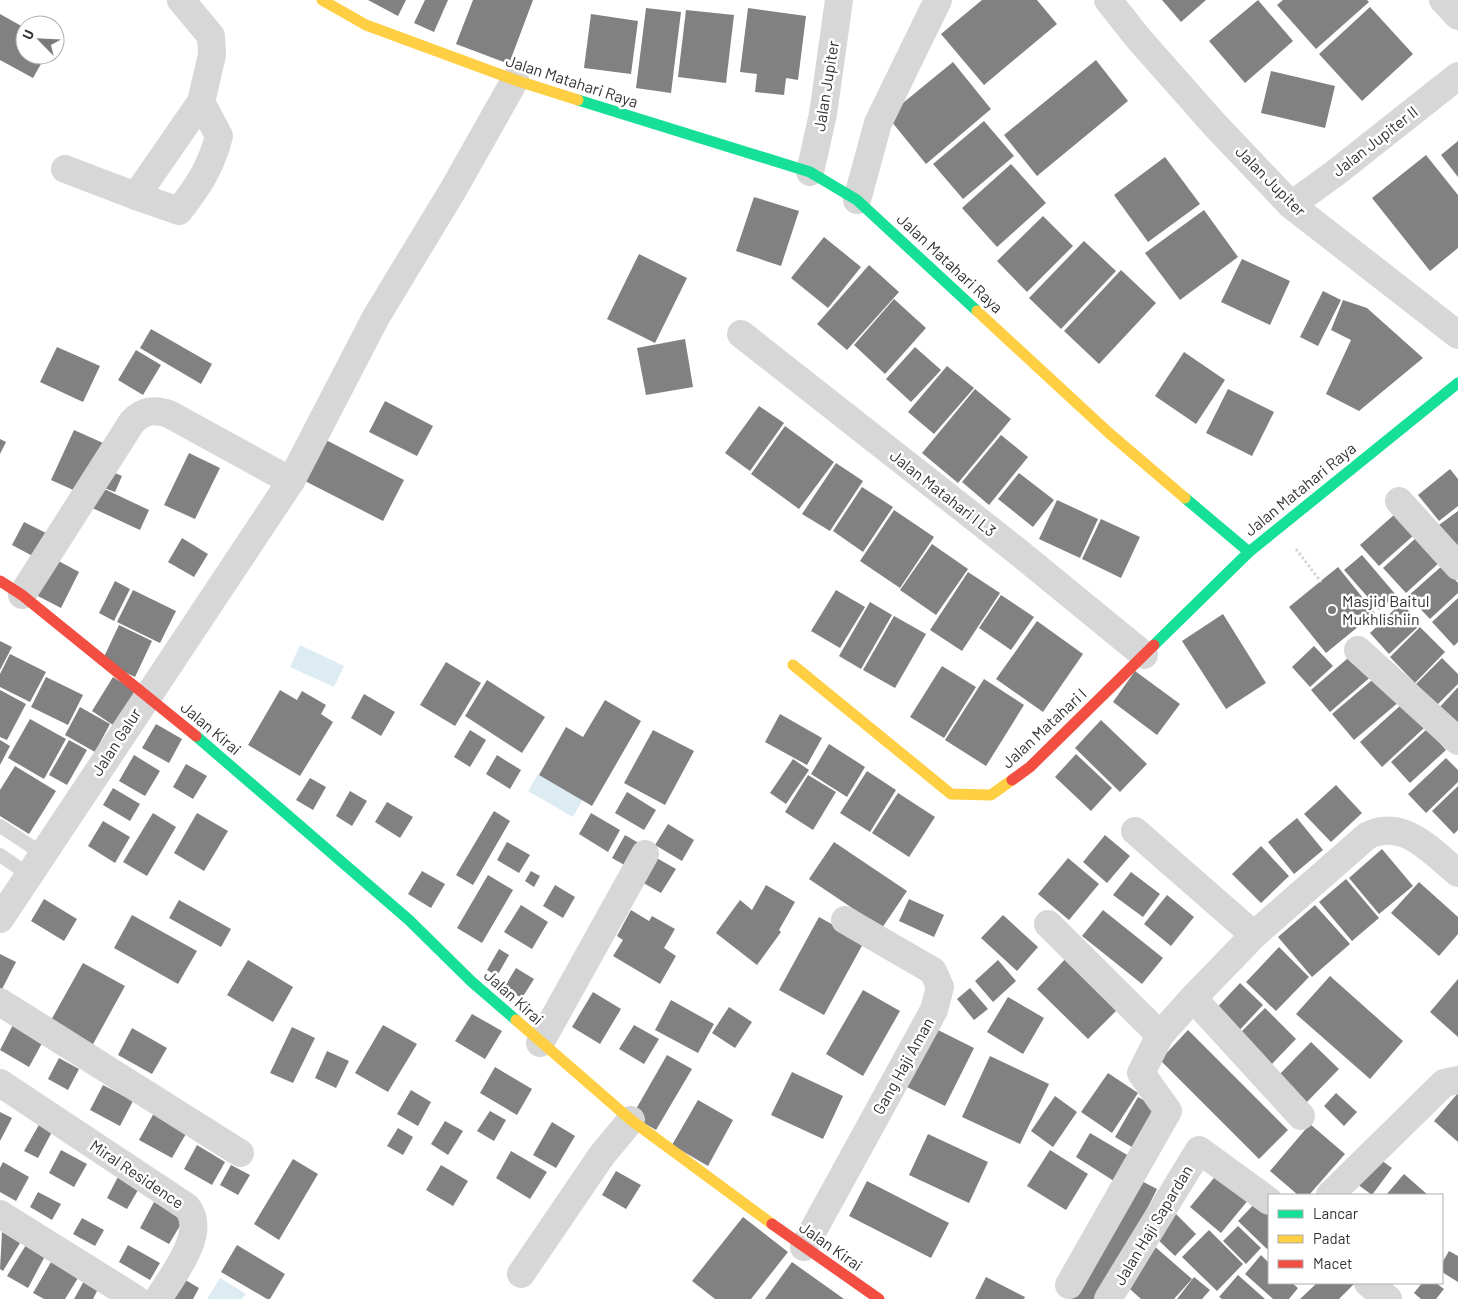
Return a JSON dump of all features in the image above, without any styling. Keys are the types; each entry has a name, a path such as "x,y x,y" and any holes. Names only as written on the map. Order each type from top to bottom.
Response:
{"street":[{"path":"136,196 201,102 212,55 211,36 181,0"},
{"name":"Jalan Matahari Raya","path":"322,0 366,26 514,80 810,172 857,200 1109,433 1248,552 1458,383"},
{"name":"Jalan Jupiter","path":"810,172 823,114 839,0"},
{"path":"857,200 878,123 938,0"},
{"name":"Jalan Jupiter","path":"1108,0 1138,38 1214,124 1291,205 1458,335"},
{"path":"1443,0 1458,16"},
{"name":"Jalan Jupiter II","path":"1291,205 1334,174 1458,76"},
{"path":"147,695 291,481 376,317 453,190 514,80"},
{"path":"65,169 179,211 200,184 212,160 219,136 201,102"},
{"name":"Jalan Matahari I L3","path":"741,334 1017,551 1144,655"},
{"path":"11,588 132,422 141,413 157,410 170,414 291,481"},
{"path":"1398,501 1458,566"},
{"name":"Jalan Matahari I","path":"793,664 951,794 992,795 1030,767 1248,552"},
{"name":"Jalan Galur","path":"0,919 147,695 11,588"},
{"path":"1358,650 1458,741"},
{"name":"Jalan Kirai","path":"147,695 409,920 472,982 631,1120 672,1153 879,1299"},
{"path":"1069,1285 1168,1111 1141,1073 1160,1035 1192,998 1254,935 1367,836 1379,830 1397,830 1413,836 1458,873"},
{"path":"1135,831 1254,935"},
{"path":"540,1043 645,854"},
{"name":"Gang Haji Aman","path":"804,1247 934,1010 940,987 933,971 845,920"},
{"path":"1048,924 1160,1035"},
{"path":"1192,998 1301,1116"},
{"path":"0,1002 240,1153"},
{"path":"1331,1194 1444,1083 1458,1080"},
{"name":"Miral Residence","path":"0,1083 187,1207 192,1213 192,1244 158,1299"},
{"path":"521,1274 602,1155 631,1120"},
{"name":"Jalan Haji Sapardan","path":"1108,1299 1199,1150 1268,1200"},
{"path":"0,1214 136,1299"},
{"path":"1369,1284 1388,1299"}],"lane":[{"path":"0,826 36,864"},
{"path":"0,856 36,864"}],"path":[{"path":"1278,527 1321,582"}],"shaded area":[{"path":"300,645 344,666 334,687 290,667"},
{"path":"538,774 583,799 573,817 528,791"},
{"path":"220,1278 246,1294 242,1299 207,1299"}],"building":[{"path":"368,0 406,0 398,16"},
{"path":"425,0 448,0 434,32 414,23"},
{"path":"473,0 533,0 509,64 456,44"},
{"path":"982,0 1037,0 1057,24 984,85 941,34"},
{"path":"1162,0 1206,0 1181,22"},
{"path":"1258,0 1293,41 1245,83 1209,41"},
{"path":"1283,0 1367,0 1369,2 1316,49 1277,5"},
{"path":"1370,7 1413,54 1362,101 1319,54"},
{"path":"646,8 681,12 671,93 636,88"},
{"path":"748,8 806,16 798,80 786,78 784,95 755,92 757,74 740,72"},
{"path":"686,10 734,15 726,83 678,77"},
{"path":"0,14 15,22 15,65 40,65 33,78 0,60"},
{"path":"591,14 638,21 631,74 584,68"},
{"path":"1096,60 1128,101 1037,176 1004,135"},
{"path":"953,62 991,109 926,164 887,116"},
{"path":"1271,71 1335,86 1325,128 1261,113"},
{"path":"984,121 1014,156 963,199 933,164"},
{"path":"1458,141 1458,177 1441,155"},
{"path":"1426,155 1458,195 1458,248 1430,271 1372,198"},
{"path":"1165,157 1200,204 1148,242 1114,195"},
{"path":"1011,164 1046,203 997,247 962,208"},
{"path":"754,197 799,211 781,266 736,251"},
{"path":"1204,210 1238,257 1180,300 1145,253"},
{"path":"1043,216 1073,246 1027,292 997,261"},
{"path":"824,237 861,267 828,308 791,278"},
{"path":"1084,241 1116,271 1061,329 1029,298"},
{"path":"639,254 687,278 655,343 607,319"},
{"path":"1242,259 1290,281 1270,325 1221,302"},
{"path":"869,265 899,292 847,350 817,324"},
{"path":"1121,270 1156,303 1099,364 1064,331"},
{"path":"1323,291 1341,300 1318,346 1300,337"},
{"path":"894,299 926,328 885,374 854,345"},
{"path":"1343,300 1367,308 1423,358 1359,411 1326,394 1351,340 1331,330"},
{"path":"151,329 212,364 201,384 140,348"},
{"path":"685,339 693,387 646,395 637,348"},
{"path":"57,347 100,366 83,402 40,382"},
{"path":"915,347 941,370 911,402 886,379"},
{"path":"136,350 161,365 143,395 118,380"},
{"path":"1184,352 1225,380 1196,424 1155,396"},
{"path":"947,366 974,388 934,434 908,412"},
{"path":"975,389 1011,419 958,483 922,453"},
{"path":"1228,389 1274,412 1252,456 1206,433"},
{"path":"385,401 433,426 417,456 369,432"},
{"path":"759,406 784,423 750,471 725,453"},
{"path":"785,426 834,462 799,509 751,474"},
{"path":"74,430 103,443 80,493 51,480"},
{"path":"1001,435 1028,457 989,505 962,482"},
{"path":"0,439 6,442 0,454"},
{"path":"326,440 404,480 383,521 305,481"},
{"path":"189,453 220,468 195,519 164,505"},
{"path":"836,463 863,481 830,531 802,514"},
{"path":"1450,469 1458,479 1458,506 1439,521 1418,495"},
{"path":"110,471 122,476 115,492 104,488"},
{"path":"1019,473 1054,500 1033,527 998,499"},
{"path":"98,486 149,510 140,530 88,506"},
{"path":"862,487 893,507 863,552 833,531"},
{"path":"1057,500 1098,519 1080,558 1039,539"},
{"path":"894,510 934,537 900,588 860,561"},
{"path":"1458,511 1458,545 1455,547 1439,525"},
{"path":"1395,514 1414,535 1379,566 1360,545"},
{"path":"1101,519 1140,537 1121,578 1082,559"},
{"path":"24,522 54,537 42,561 12,545"},
{"path":"1417,537 1440,562 1406,593 1383,568"},
{"path":"182,538 208,554 194,577 168,562"},
{"path":"932,544 968,569 936,615 900,590"},
{"path":"1362,555 1396,595 1379,610 1344,570"},
{"path":"53,558 79,572 61,608 34,594"},
{"path":"1443,565 1458,583 1458,593 1430,619 1408,596"},
{"name":"Masjid Baitul Mukhlishiin","path":"1338,567 1375,613 1326,653 1289,607"},
{"path":"968,572 1000,593 962,651 930,630"},
{"path":"115,581 130,589 114,621 99,613"},
{"path":"133,590 176,611 160,643 117,622"},
{"path":"836,590 865,607 840,648 811,631"},
{"path":"1001,595 1034,617 1011,650 979,628"},
{"path":"1458,598 1458,642 1454,646 1432,622"},
{"path":"870,602 892,615 861,669 839,656"},
{"path":"1401,603 1421,624 1389,654 1370,633"},
{"path":"1223,614 1266,683 1226,709 1182,641"},
{"path":"894,616 926,634 895,688 863,670"},
{"path":"1037,621 1083,654 1043,712 996,679"},
{"path":"119,625 152,641 135,677 102,661"},
{"path":"1420,627 1445,652 1415,683 1390,657"},
{"path":"0,641 12,647 0,670"},
{"path":"1314,646 1333,666 1310,687 1292,667"},
{"path":"1355,652 1374,674 1330,712 1311,690"},
{"path":"10,654 46,672 30,702 0,687 0,674"},
{"path":"1442,658 1458,674 1458,684 1437,705 1416,684"},
{"path":"446,662 481,683 455,726 420,705"},
{"path":"942,666 976,687 944,738 910,717"},
{"path":"1135,671 1180,704 1157,735 1113,702"},
{"path":"1378,675 1400,701 1354,740 1332,714"},
{"path":"46,677 83,695 68,725 31,707"},
{"path":"113,677 138,693 116,727 92,711"},
{"path":"984,679 1024,705 986,766 945,740"},
{"path":"487,680 545,717 522,753 465,716"},
{"path":"1458,687 1458,726 1439,708"},
{"path":"0,690 26,704 7,740 0,737"},
{"path":"280,690 297,700 302,691 326,705 321,714 333,722 300,776 248,745"},
{"path":"364,694 395,712 381,736 351,718"},
{"path":"605,700 641,721 592,806 539,775 566,727 583,737"},
{"path":"1402,704 1424,728 1382,767 1360,742"},
{"path":"80,707 110,724 95,752 65,735"},
{"path":"780,714 822,738 807,765 765,742"},
{"path":"30,719 66,739 44,779 8,758"},
{"path":"1101,720 1147,764 1120,792 1075,748"},
{"path":"156,724 182,739 169,763 142,748"},
{"path":"1427,729 1446,750 1410,783 1391,762"},
{"path":"470,730 486,740 470,767 454,757"},
{"path":"653,730 694,751 665,805 624,783"},
{"path":"0,740 10,746 0,765"},
{"path":"69,740 87,750 67,785 49,775"},
{"path":"829,744 865,767 847,797 811,774"},
{"path":"1076,754 1112,788 1091,811 1055,777"},
{"path":"134,755 160,771 145,796 119,781"},
{"path":"497,755 521,770 510,789 486,774"},
{"path":"1446,758 1458,770 1458,782 1426,813 1408,794"},
{"path":"793,759 809,770 786,804 770,793"},
{"path":"186,764 207,776 193,799 173,787"},
{"path":"15,766 56,791 29,834 0,816 0,790"},
{"path":"867,771 896,790 870,832 840,813"},
{"path":"808,775 836,792 813,830 785,812"},
{"path":"310,778 326,787 313,810 296,800"},
{"path":"1336,785 1362,813 1331,842 1304,814"},
{"path":"1458,786 1458,830 1454,834 1432,811"},
{"path":"113,788 140,804 130,821 103,805"},
{"path":"350,791 367,801 352,826 336,816"},
{"path":"627,792 656,810 644,830 615,813"},
{"path":"898,793 935,817 909,857 872,833"},
{"path":"387,802 413,817 400,838 375,822"},
{"path":"494,811 510,821 473,885 456,875"},
{"path":"153,813 176,827 147,876 123,862"},
{"path":"197,813 228,831 204,871 174,853"},
{"path":"591,813 620,830 608,852 579,834"},
{"path":"1297,818 1323,850 1294,874 1268,842"},
{"path":"103,821 130,837 115,863 88,846"},
{"path":"668,824 694,840 682,861 655,845"},
{"path":"625,835 642,845 628,867 612,858"},
{"path":"1105,835 1130,856 1107,883 1083,862"},
{"path":"507,842 530,855 519,873 497,860"},
{"path":"834,842 907,891 882,928 809,879"},
{"path":"1261,846 1289,876 1261,903 1232,874"},
{"path":"1382,849 1413,886 1379,914 1349,878"},
{"path":"655,857 676,869 661,893 640,881"},
{"path":"1068,858 1099,884 1069,920 1038,894"},
{"path":"422,871 445,884 431,908 408,894"},
{"path":"531,871 540,876 534,887 525,881"},
{"path":"1131,872 1160,894 1143,917 1113,895"},
{"path":"488,875 513,890 482,943 457,928"},
{"path":"1346,879 1379,918 1352,941 1319,902"},
{"path":"1419,882 1458,917 1458,934 1439,956 1391,913"},
{"path":"555,885 575,897 563,918 543,906"},
{"path":"766,885 795,902 779,930 781,932 757,965 716,933 740,900 752,910"},
{"path":"1167,895 1194,917 1171,946 1144,924"},
{"path":"44,899 77,919 64,941 31,921"},
{"path":"909,899 944,915 934,937 899,921"},
{"path":"179,900 231,929 221,947 169,918"},
{"path":"521,905 548,922 532,949 504,932"},
{"path":"1315,905 1350,944 1312,977 1278,937"},
{"path":"631,910 649,921 652,916 675,929 664,948 676,956 660,984 613,956 623,940 617,936"},
{"path":"1103,910 1163,958 1142,984 1082,936"},
{"path":"132,915 197,951 178,984 114,948"},
{"path":"1003,915 1038,947 1017,971 981,938"},
{"path":"819,917 864,942 824,1015 779,990"},
{"path":"1279,947 1309,977 1276,1011 1246,982"},
{"path":"499,949 509,955 497,976 487,970"},
{"path":"0,954 16,962 0,993"},
{"path":"1070,954 1122,1005 1088,1039 1037,989"},
{"path":"248,960 293,987 273,1022 227,995"},
{"path":"998,960 1016,981 993,1002 975,981"},
{"path":"83,963 125,986 92,1046 50,1022"},
{"path":"516,968 534,979 522,998 504,988"},
{"path":"1330,976 1403,1041 1370,1079 1296,1014"},
{"path":"1458,979 1458,1037 1430,1012"},
{"path":"1240,983 1263,1005 1234,1036 1211,1014"},
{"path":"970,988 988,1009 974,1020 957,999"},
{"path":"863,990 900,1011 863,1076 826,1054"},
{"path":"593,992 621,1009 600,1044 572,1027"},
{"path":"1008,997 1044,1018 1023,1054 987,1032"},
{"path":"671,1000 714,1024 698,1053 655,1030"},
{"path":"729,1007 752,1022 735,1048 712,1033"},
{"path":"1265,1008 1296,1039 1267,1069 1235,1038"},
{"path":"472,1014 502,1031 485,1059 455,1041"},
{"path":"16,1019 46,1036 29,1067 0,1050"},
{"path":"383,1025 417,1044 388,1092 355,1073"},
{"path":"634,1025 659,1039 644,1064 619,1049"},
{"path":"292,1027 315,1038 293,1083 270,1073"},
{"path":"932,1027 974,1048 945,1106 903,1085"},
{"path":"132,1028 167,1048 152,1074 118,1055"},
{"path":"1188,1030 1288,1130 1259,1159 1160,1060"},
{"path":"1311,1042 1339,1069 1305,1104 1277,1077"},
{"path":"327,1051 349,1061 336,1088 315,1078"},
{"path":"667,1055 692,1069 656,1130 632,1116"},
{"path":"990,1056 1049,1084 1020,1144 962,1117"},
{"path":"59,1058 79,1069 68,1090 48,1079"},
{"path":"495,1067 532,1089 517,1115 480,1093"},
{"path":"792,1072 843,1096 823,1139 771,1115"},
{"path":"1108,1073 1138,1093 1112,1133 1081,1112"},
{"path":"103,1085 133,1101 120,1126 90,1110"},
{"path":"411,1090 431,1102 418,1126 397,1114"},
{"path":"1336,1093 1357,1112 1344,1126 1324,1106"},
{"path":"1458,1093 1458,1142 1434,1121"},
{"path":"1055,1096 1077,1112 1053,1147 1031,1131"},
{"path":"1138,1097 1165,1112 1142,1153 1115,1137"},
{"path":"698,1100 733,1120 708,1166 672,1145"},
{"path":"490,1111 506,1120 494,1141 477,1131"},
{"path":"0,1112 12,1118 0,1141"},
{"path":"154,1113 187,1132 172,1158 139,1140"},
{"path":"445,1121 463,1131 448,1155 431,1144"},
{"path":"552,1122 575,1136 556,1168 533,1155"},
{"path":"40,1123 53,1130 38,1158 24,1151"},
{"path":"1310,1124 1345,1154 1310,1194 1297,1194 1270,1171"},
{"path":"398,1128 413,1137 403,1155 387,1146"},
{"path":"1090,1133 1129,1156 1114,1181 1076,1157"},
{"path":"928,1134 988,1162 969,1203 909,1175"},
{"path":"197,1145 225,1162 212,1185 184,1169"},
{"path":"61,1150 87,1164 74,1187 49,1173"},
{"path":"1050,1150 1088,1174 1066,1210 1027,1186"},
{"path":"511,1151 547,1172 530,1199 496,1178"},
{"path":"1377,1157 1392,1168 1373,1194 1357,1184"},
{"path":"293,1159 318,1174 279,1240 254,1224"},
{"path":"3,1162 29,1177 16,1201 0,1192 0,1168"},
{"path":"231,1165 250,1175 238,1195 220,1185"},
{"path":"441,1165 468,1181 453,1206 426,1190"},
{"path":"1223,1167 1254,1193 1221,1233 1190,1207"},
{"path":"616,1171 641,1185 626,1209 602,1195"},
{"path":"120,1173 141,1185 127,1209 107,1198"},
{"path":"1404,1174 1427,1194 1387,1194"},
{"path":"1132,1176 1157,1189 1102,1299 1071,1299"},
{"path":"867,1181 949,1223 931,1258 849,1216"},
{"path":"38,1192 61,1204 52,1220 30,1207"},
{"path":"1262,1196 1268,1201 1268,1248 1267,1249 1238,1221"},
{"path":"154,1202 184,1219 169,1244 140,1228"},
{"path":"1174,1212 1196,1234 1175,1256 1153,1235"},
{"path":"743,1217 788,1252 751,1299 715,1299 692,1281"},
{"path":"82,1218 104,1230 95,1246 73,1234"},
{"path":"1238,1226 1261,1248 1246,1264 1223,1241"},
{"path":"1209,1230 1243,1264 1217,1291 1182,1257"},
{"path":"2,1232 20,1243 3,1271 0,1269"},
{"path":"26,1245 45,1256 28,1288 7,1276"},
{"path":"128,1245 160,1263 150,1280 119,1262"},
{"path":"237,1245 285,1274 270,1299 221,1272"},
{"path":"1153,1245 1192,1279 1174,1299 1141,1299 1121,1281"},
{"path":"1449,1251 1458,1256 1458,1282 1443,1273 1443,1261"},
{"path":"1261,1255 1268,1262 1268,1284 1293,1284 1298,1288 1289,1299 1273,1299 1245,1274"},
{"path":"51,1262 78,1278 65,1299 44,1299 33,1293"},
{"path":"792,1262 844,1299 765,1299"},
{"path":"177,1275 199,1288 193,1299 164,1299"},
{"path":"1238,1275 1265,1299 1222,1299 1219,1297"},
{"path":"986,1277 1025,1297 1024,1299 975,1299"},
{"path":"1194,1277 1210,1290 1202,1299 1177,1299"},
{"path":"84,1281 98,1289 93,1299 74,1299"},
{"path":"1316,1284 1354,1284 1339,1299 1300,1299"},
{"path":"1421,1284 1437,1284 1444,1289 1436,1299 1421,1299 1414,1293"}],"traffic: fast":[{"path":"578,100 810,172 857,200 977,311"},
{"path":"1154,645 1249,552 1458,383"},
{"path":"1185,498 1249,552"},
{"path":"196,736 409,920 472,982 516,1020"}],"traffic: slow":[{"path":"322,0 366,25 515,80 578,100"},
{"path":"977,311 1109,433 1185,498"},
{"path":"793,665 951,794 991,795 1012,780"},
{"path":"516,1020 631,1120 772,1224"}],"traffic: jam":[{"path":"0,581 22,595 196,736"},
{"path":"1012,780 1030,767 1154,645"},
{"path":"772,1224 879,1299"}],"place":[{"name":"Masjid Baitul Mukhlishiin","path":"1332,610"}]}
